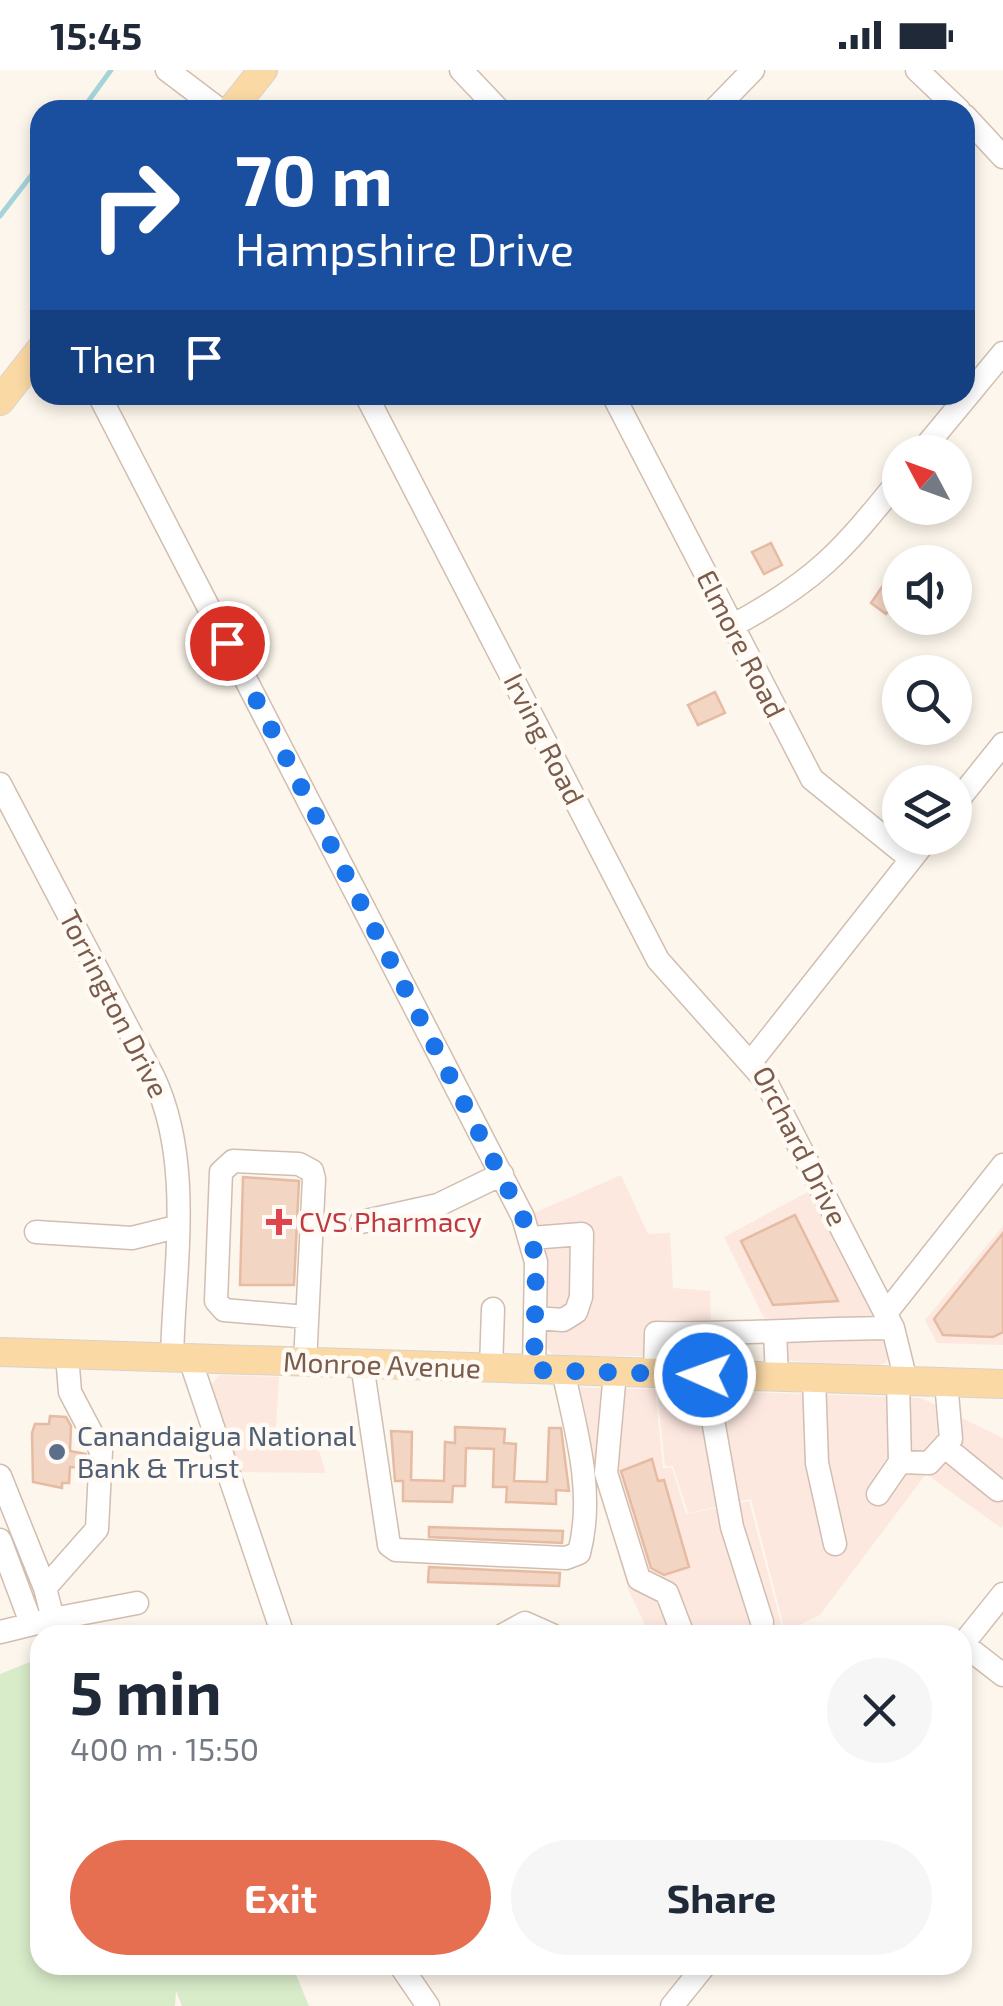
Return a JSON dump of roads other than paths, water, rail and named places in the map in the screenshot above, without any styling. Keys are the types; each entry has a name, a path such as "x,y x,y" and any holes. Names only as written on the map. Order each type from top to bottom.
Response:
{"main road":[{"path":"240,100 263,70"},
{"path":"0,401 30,363"},
{"name":"Monroe Avenue","path":"0,1352 1003,1384"}],"street":[{"path":"167,70 207,100"},
{"path":"461,70 490,100"},
{"path":"724,100 753,70"},
{"path":"917,70 948,100"},
{"path":"975,127 1003,157"},
{"path":"975,378 1003,353"},
{"path":"105,405 532,1238 534,1370"},
{"name":"Irving Road","path":"371,405 658,960 751,1062"},
{"name":"Elmore Road","path":"619,405 812,779 911,859"},
{"path":"930,435 946,405"},
{"path":"732,626 777,602 828,565 882,500"},
{"path":"972,783 1003,744"},
{"name":"Torrington Drive","path":"0,784 162,1096 177,1170 181,1358"},
{"name":"Orchard Drive","path":"900,1462 902,1381 890,1321 751,1062 914,855"},
{"path":"177,1170 221,1172 234,1161 299,1164 312,1171 305,1363"},
{"path":"655,1374 656,1333 724,1335 890,1321 1003,1165"},
{"path":"221,1172 219,1306 307,1317"},
{"path":"361,1222 438,1205 502,1174"},
{"path":"36,1232 132,1238 176,1227"},
{"path":"532,1238 582,1234 581,1297 576,1312 563,1320 534,1318"},
{"path":"492,1369 493,1309"},
{"path":"775,1332 777,1377"},
{"path":"724,1335 714,1375 732,1527 762,1622"},
{"path":"45,1588 97,1529 101,1451 70,1392 67,1354"},
{"path":"181,1358 280,1625"},
{"path":"362,1364 389,1545 396,1550 566,1558 580,1553 586,1529 582,1454 563,1370"},
{"path":"616,1372 606,1473 639,1579 667,1593 679,1625"},
{"path":"814,1378 817,1463 835,1544"},
{"path":"878,1494 900,1462 928,1463 951,1439 946,1382"},
{"path":"945,1447 998,1490"},
{"path":"0,1476 45,1588 42,1621"},
{"path":"0,1540 42,1621"},
{"path":"972,1633 1003,1594"},
{"path":"0,1632 137,1603"},
{"path":"972,1651 1003,1676"},
{"path":"407,1975 428,2006"},
{"path":"672,2006 697,1975"}],"waterway":[{"path":"89,100 111,70"},
{"path":"0,216 30,177"}],"place":[{"name":"CVS Pharmacy","path":"279,1222"},
{"name":"Canandaigua National Bank & Trust","path":"57,1452"}]}
